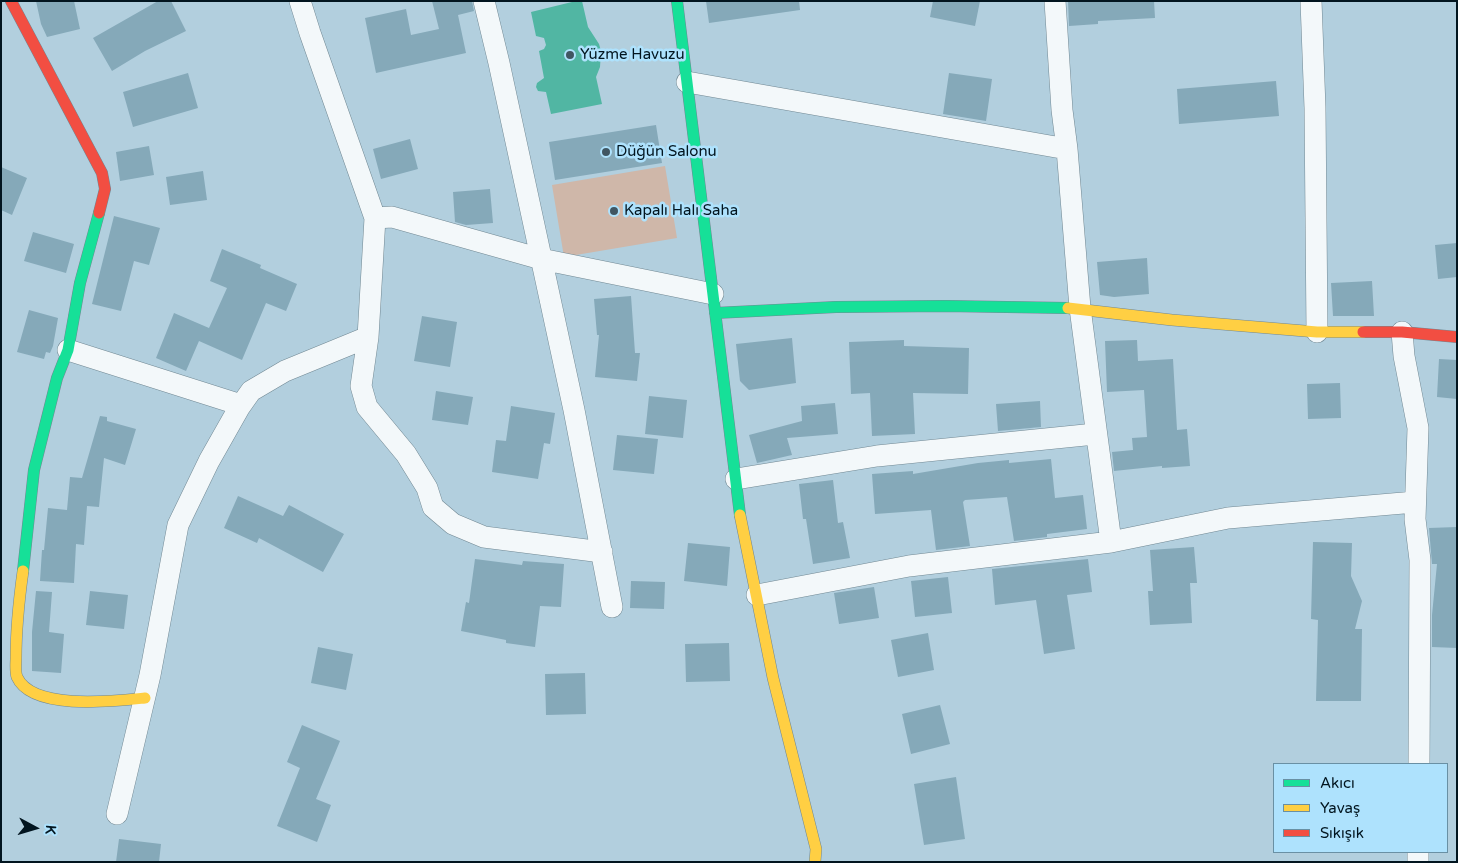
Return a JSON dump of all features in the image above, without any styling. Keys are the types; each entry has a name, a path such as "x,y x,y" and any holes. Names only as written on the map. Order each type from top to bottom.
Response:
{"street":[{"path":"11,1 102,173 105,190 80,283 68,350 57,378 34,470 16,631 16,676 27,691 53,699 98,703 144,698"},
{"path":"300,1 375,218 368,337 361,386 367,407 406,454 426,488 432,507 453,524 484,537 602,552"},
{"path":"484,1 574,410 612,608"},
{"path":"678,1 740,517 773,678 816,848 815,862"},
{"path":"1056,1 1062,110 1080,308 1095,434 1111,542"},
{"path":"1311,1 1315,108 1317,332"},
{"path":"687,82 1067,149"},
{"path":"375,218 392,217 540,259 714,304 836,307 1080,308 1172,320 1317,332 1402,332 1457,337"},
{"path":"1402,332 1404,356 1418,428 1415,519 1420,560 1419,763"},
{"path":"117,814 144,698 178,525 209,461 251,391 285,371 368,337"},
{"path":"68,350 241,405"},
{"path":"736,479 877,456 1095,434"},
{"path":"757,595 909,566 1111,542 1228,518 1415,502"}],"shaded area":[{"name":"Yüzme Havuzu","path":"582,1 588,27 599,44 601,51 600,67 596,77 602,104 551,114 546,92 538,91 536,87 537,83 544,78 539,51 544,49 546,45 544,38 536,36 531,12"},
{"name":"Kapalı Halı Saha","path":"665,166 677,238 564,257 552,185"}],"building":[{"path":"36,1 74,1 80,29 47,37 41,24"},
{"path":"158,1 171,1 186,31 145,51 112,71 93,38"},
{"path":"432,1 472,1 474,11 458,15 466,53 376,73 365,18 406,9 411,35 439,29"},
{"path":"706,1 799,1 800,10 709,23"},
{"path":"933,1 980,1 975,26 930,17"},
{"path":"1068,1 1154,1 1155,18 1098,21 1098,24 1069,26"},
{"path":"188,73 198,108 133,127 123,92"},
{"path":"949,73 992,79 986,121 943,114"},
{"path":"1276,81 1279,116 1179,124 1177,89"},
{"name":"Düğün Salonu","path":"656,125 662,163 555,180 549,142"},
{"path":"410,139 418,169 381,179 373,149"},
{"path":"149,146 154,175 120,181 116,152"},
{"path":"1,167 27,178 12,215 1,210"},
{"path":"203,171 207,200 170,205 166,177"},
{"path":"490,189 493,223 466,225 455,222 453,192"},
{"path":"114,216 160,228 149,265 134,261 121,311 92,304"},
{"path":"33,232 74,244 66,273 24,261"},
{"path":"1457,243 1457,277 1438,279 1435,245"},
{"path":"222,249 261,265 260,268 297,284 286,311 266,303 242,360 199,341 186,371 156,358 174,313 209,328 227,288 210,281"},
{"path":"1147,258 1149,294 1114,297 1100,295 1097,262"},
{"path":"1372,281 1374,316 1333,316 1331,283"},
{"path":"631,296 635,353 640,353 637,381 595,377 599,335 597,335 594,299"},
{"path":"29,310 58,318 53,346 50,353 46,352 44,359 17,352"},
{"path":"422,316 457,322 450,367 414,361"},
{"path":"792,338 796,383 749,390 740,381 736,344"},
{"path":"904,340 904,346 969,348 968,394 913,393 915,434 872,436 870,393 851,394 849,342"},
{"path":"1137,340 1138,361 1173,359 1177,430 1187,429 1190,466 1162,468 1162,466 1114,471 1112,452 1133,450 1132,438 1147,437 1144,390 1107,392 1105,341"},
{"path":"1439,359 1457,360 1457,399 1437,397"},
{"path":"1340,383 1341,418 1308,419 1307,384"},
{"path":"436,391 473,397 468,425 432,420"},
{"path":"649,396 687,400 683,438 645,434"},
{"path":"1040,401 1041,427 998,431 996,404"},
{"path":"835,403 838,434 787,438 792,455 757,463 749,435 802,421 801,406"},
{"path":"511,406 555,413 550,444 544,443 538,479 492,472 496,440 506,441"},
{"path":"100,416 107,417 107,421 136,429 125,465 104,458 99,507 87,506 84,545 76,544 74,583 40,581 48,508 67,510 70,477 82,478"},
{"path":"617,435 658,439 654,474 613,470"},
{"path":"1051,459 1055,498 1083,495 1087,529 1047,534 1047,537 1014,541 1007,497 965,500 963,502 970,546 936,550 931,510 875,514 872,474 913,471 913,474 978,463 1009,460 1009,463"},
{"path":"833,480 838,523 843,522 850,558 813,564 806,519 803,519 799,484"},
{"path":"238,496 283,516 289,505 344,534 323,572 259,538 257,543 224,528"},
{"path":"1457,527 1457,648 1432,647 1432,615 1437,564 1432,564 1429,528"},
{"path":"1313,542 1352,543 1351,576 1362,601 1355,629 1362,629 1361,701 1316,701 1318,620 1311,619"},
{"path":"688,543 730,547 727,586 684,581"},
{"path":"1194,547 1197,583 1190,583 1192,623 1150,625 1148,591 1153,591 1150,550"},
{"path":"475,559 522,565 523,561 564,564 561,607 540,606 535,647 506,643 506,640 461,631 466,602 469,603"},
{"path":"1088,559 1092,592 1067,595 1075,649 1044,654 1036,600 995,605 992,569"},
{"path":"948,577 952,613 915,617 911,581"},
{"path":"631,581 665,582 664,609 630,608"},
{"path":"874,587 879,618 839,624 834,593"},
{"path":"36,591 52,592 49,632 64,634 61,673 32,671 32,632"},
{"path":"90,591 128,595 124,629 86,625"},
{"path":"928,633 934,670 898,677 891,640"},
{"path":"729,643 730,681 686,682 685,644"},
{"path":"318,647 353,654 346,690 311,683"},
{"path":"585,673 586,714 546,715 545,674"},
{"path":"940,705 950,744 911,754 902,714"},
{"path":"302,725 340,741 316,799 331,805 317,842 277,826 300,768 287,762"},
{"path":"956,777 965,839 924,845 914,784"},
{"path":"119,839 161,844 159,862 116,862"}],"traffic: fast":[{"path":"677,1 740,515"},
{"path":"23,571 34,470 57,378 68,350 80,283 99,213"},
{"path":"715,313 836,307 1068,308"}],"traffic: slow":[{"path":"1068,308 1172,320 1317,332 1363,332"},
{"path":"740,515 773,678 816,849 815,862"},
{"path":"23,571 17,625 16,670 17,677 26,688 39,695 75,701 95,702 145,698"}],"traffic: jam":[{"path":"11,1 102,173 105,189 99,213"},
{"path":"1363,332 1402,332 1457,337"}],"place":[{"name":"Yüzme Havuzu","path":"570,55"},
{"name":"Düğün Salonu","path":"606,152"},
{"name":"Kapalı Halı Saha","path":"614,211"}]}
